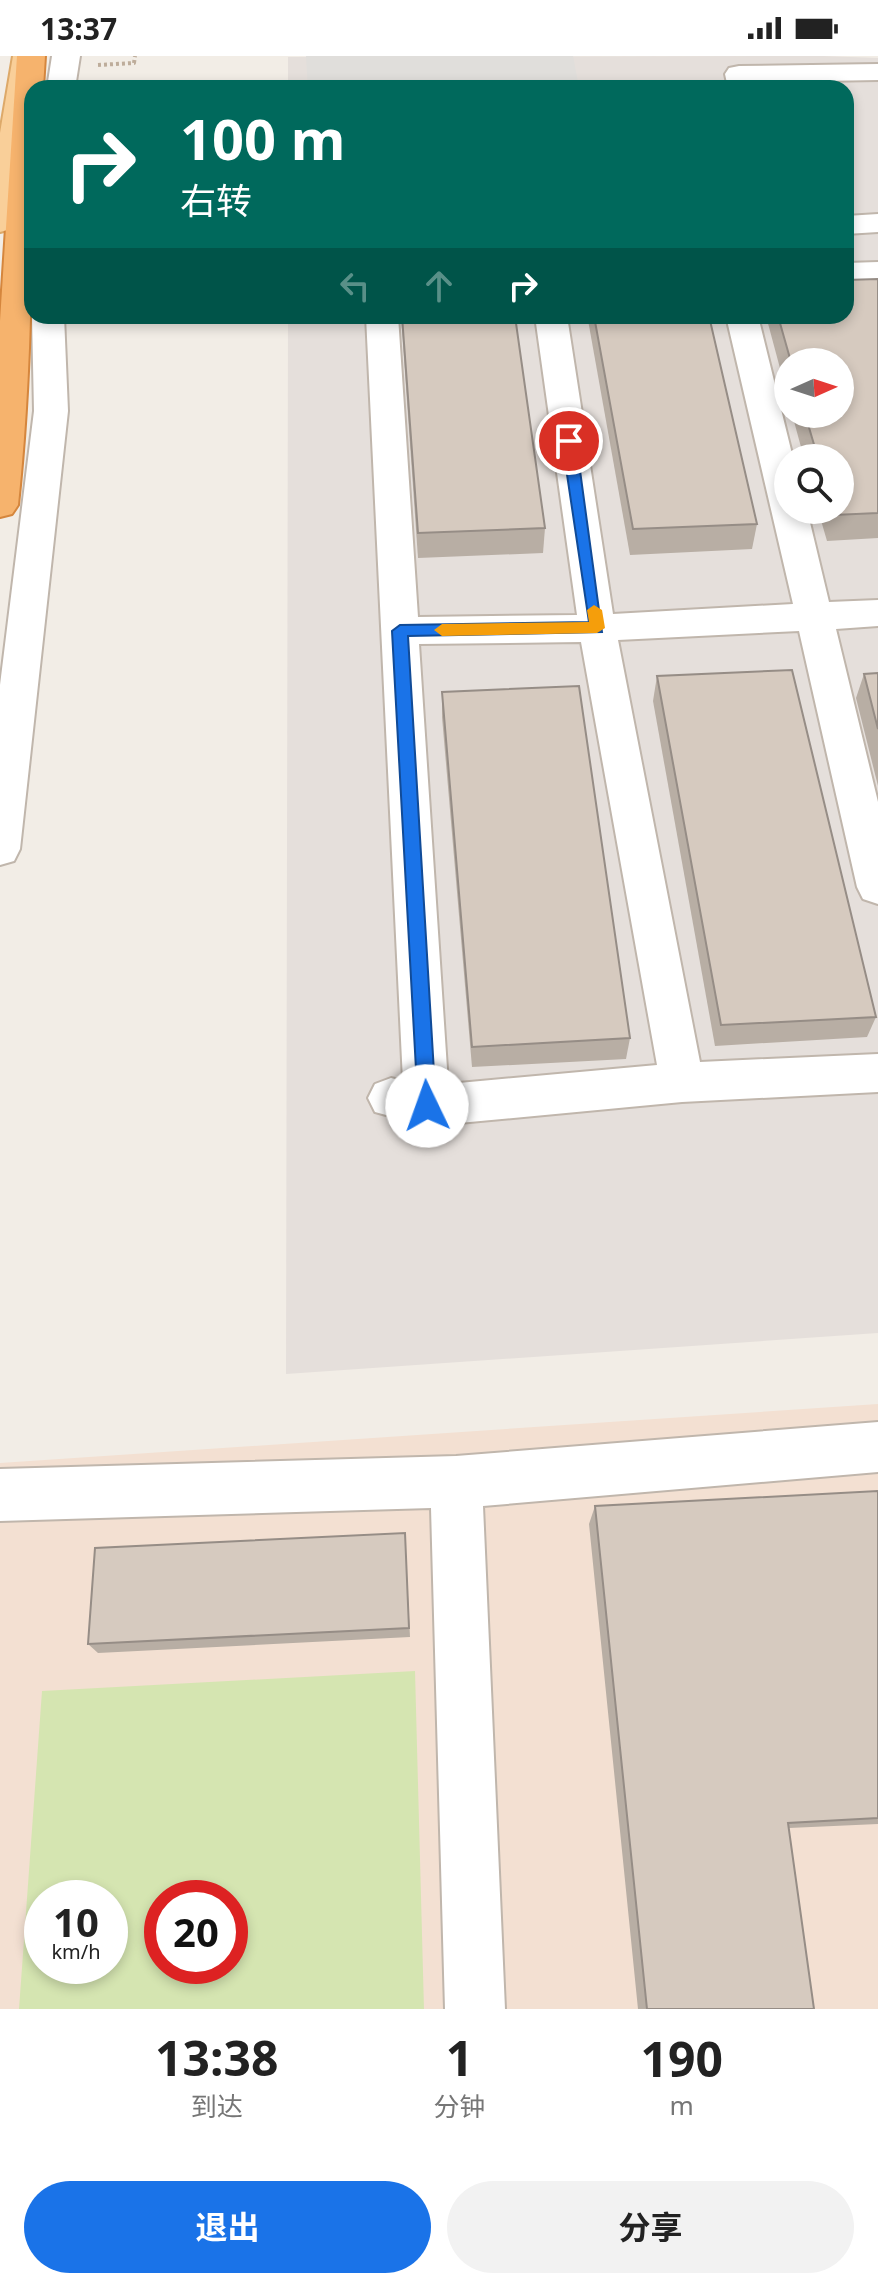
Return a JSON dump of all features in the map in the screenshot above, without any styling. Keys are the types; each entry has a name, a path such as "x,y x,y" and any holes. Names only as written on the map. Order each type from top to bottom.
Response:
{"highway":[{"path":"28,80 29,56"},
{"path":"0,505 11,410 24,154"}],"main road":[{"path":"25,80 29,56"},
{"path":"0,223 24,85"}],"street":[{"path":"62,80 66,56"},
{"path":"740,80 739,74 878,72"},
{"path":"854,224 878,223"},
{"path":"854,273 878,272"},
{"path":"0,849 51,411 48,324"},
{"path":"382,324 400,631 409,1102 682,1082 878,1073"},
{"path":"552,324 597,628 682,1082"},
{"path":"744,324 774,450"},
{"path":"792,524 878,887"},
{"path":"400,631 597,628 878,613"},
{"path":"0,1495 456,1482 878,1447"},
{"path":"456,1482 475,2009"}],"path":[{"path":"134,63 135,56"}],"shaded area":[{"path":"306,56 573,56 578,80 308,80"},
{"path":"288,57 878,58 878,1333 286,1374 288,324 854,324 854,80 288,80"},
{"path":"878,1404 878,2009 0,2009 0,1463"}],"green space":[{"path":"415,1671 424,2009 19,2009 24,1940 24,1984 128,1984 128,1880 28,1880 42,1691"}],"building":[{"path":"878,279 878,513 854,514 854,444 814,444 809,428 854,428 854,348 787,348 780,324 854,324 854,280"},
{"path":"403,324 516,324 545,528 418,533"},
{"path":"595,324 711,324 757,524 633,529"},
{"path":"792,670 876,1017 721,1025 657,676"},
{"path":"878,673 878,729 864,674"},
{"path":"579,686 630,1038 472,1047 442,692"},
{"path":"878,1491 878,1818 788,1823 814,2009 647,2009 595,1506"},
{"path":"405,1533 409,1628 88,1644 95,1548"}],"slow traffic":[{"path":"442,630 597,628 594,610"}],"route":[{"path":"427,1106 400,631 597,628 569,441"}]}
